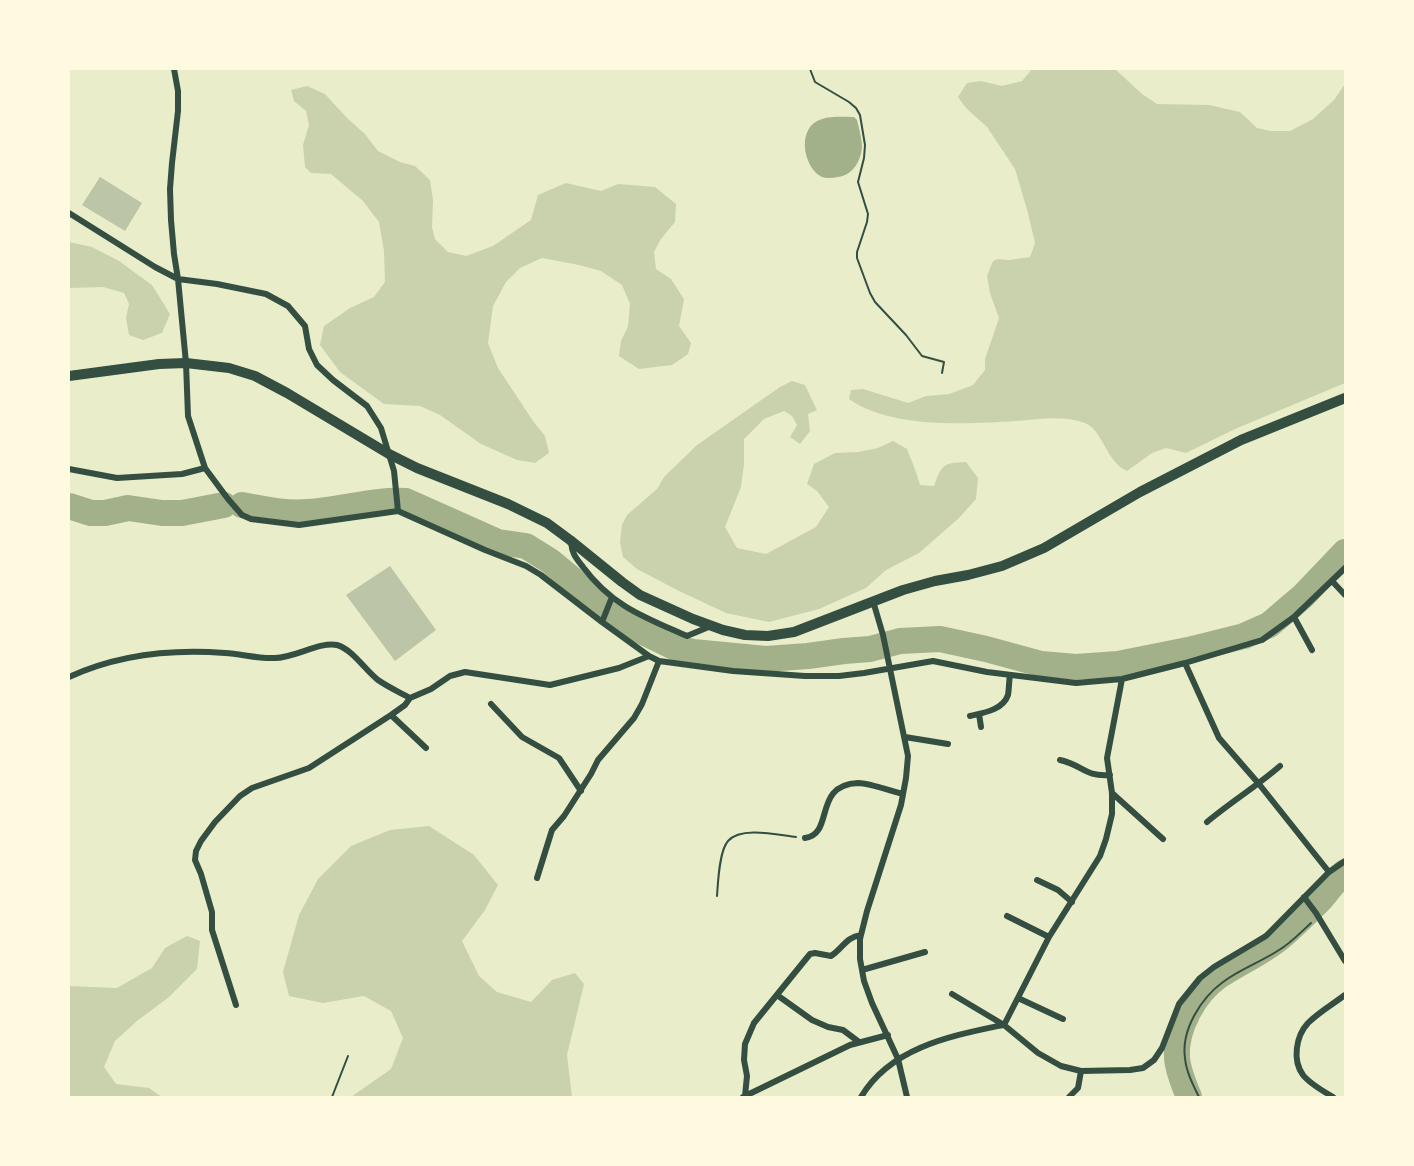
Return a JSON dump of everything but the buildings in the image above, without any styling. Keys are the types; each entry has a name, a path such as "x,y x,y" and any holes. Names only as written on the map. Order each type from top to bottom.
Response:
{"street":[{"path":"174,69 178,92 178,111 170,189 189,416 205,468 242,515 251,519 299,525 397,508 485,550 526,566 659,661 734,671 804,676 839,676 933,661 1010,675 1076,683 1122,679 1262,640 1294,617 1345,568"},
{"path":"69,213 178,279 266,294 288,306 304,326 309,349 317,365 367,406 381,428 394,471 397,508"},
{"path":"69,376 159,364 186,363 229,368 255,376 417,468 508,504 547,523 640,595 712,626 746,635 768,636 794,632 873,601 935,581 1002,566 1044,548 1140,492 1241,440 1345,398"},
{"path":"69,470 117,478 182,474 205,468"},
{"path":"570,540 572,552 611,600 687,636 712,626"},
{"path":"1332,581 1345,595"},
{"path":"603,619 611,600"},
{"path":"873,601 883,635 908,756 903,794 861,935 860,959 872,1003 898,1059 907,1097"},
{"path":"1294,617 1312,650"},
{"path":"69,677 119,659 194,652 276,658 331,644 340,646 378,680 410,698"},
{"path":"236,1005 212,930 212,912 195,860 201,841 215,822 240,796 252,788 309,768 391,716 410,698 431,689 450,676 465,672 550,685 619,668 649,656"},
{"path":"537,878 552,830 564,816 598,760 634,718 659,661"},
{"path":"1185,663 1219,738 1329,872"},
{"path":"970,716 995,709 1003,703 1008,695 1010,675"},
{"path":"1004,1025 1049,937 1100,856 1106,839 1112,814 1112,793 1107,758 1122,679"},
{"path":"491,704 522,737 559,758 580,791"},
{"path":"979,714 981,727"},
{"path":"391,716 426,748"},
{"path":"905,737 948,744"},
{"path":"1060,760 1071,762 1086,773 1098,776 1110,775"},
{"path":"1207,822 1280,766"},
{"path":"805,838 817,833 822,825 826,807 837,788 860,783 903,794"},
{"path":"1112,793 1163,839"},
{"path":"952,994 1004,1025 1038,1053 1061,1066 1081,1071 1143,1068 1154,1060 1162,1048 1179,1004 1200,978 1266,936 1306,899 1329,872 1345,861"},
{"path":"1037,880 1058,890 1072,902"},
{"path":"1306,899 1345,961"},
{"path":"1006,916 1049,937"},
{"path":"744,1096 747,1076 744,1060 746,1044 754,1023 810,954 831,956 852,936 861,935"},
{"path":"862,970 925,952"},
{"path":"1333,1097 1302,1074 1297,1054 1298,1041 1308,1023 1345,994"},
{"path":"777,995 812,1020 843,1030 859,1042"},
{"path":"1018,998 1063,1019"},
{"path":"861,1097 876,1077 898,1059 948,1037 1004,1025"},
{"path":"744,1096 840,1050 859,1042 888,1035"},
{"path":"1069,1097 1078,1088 1081,1071"}],"path":[{"path":"810,69 815,82 849,102 860,116 865,145 858,182 868,214 857,258 870,293 875,302 922,356 944,362 942,373"},
{"path":"717,896 718,876 724,848 735,836 753,832 805,838"},
{"path":"1199,1097 1185,1059 1185,1045 1190,1025 1204,1001 1223,982 1281,949 1317,914"},
{"path":"332,1097 348,1056"}],"shaded area":[{"path":"1032,69 1115,69 1142,94 1157,104 1209,105 1240,112 1257,128 1271,131 1290,131 1313,119 1334,100 1345,84 1345,383 1235,429 1186,453 1166,448 1152,453 1127,471 1114,461 1096,432 1085,423 1051,418 975,423 907,420 866,409 849,399 851,390 863,389 908,403 926,396 949,394 973,385 985,370 985,359 999,318 987,276 993,261 1030,257 1035,243 1015,169 987,127 966,108 958,97 967,83 981,81 1002,86 1022,81"},
{"path":"307,86 325,94 365,134 378,151 400,162 415,166 430,180 433,200 432,227 435,239 448,252 466,256 493,246 531,220 538,195 566,183 601,191 618,184 655,187 676,204 675,222 654,252 656,269 671,279 684,299 679,326 691,343 688,354 672,365 639,369 619,356 621,341 628,326 630,304 622,285 601,271 542,258 520,268 506,282 493,306 488,343 498,368 545,436 549,453 535,463 517,460 481,444 440,415 420,406 384,404 340,372 320,345 324,326 350,308 374,297 385,282 384,251 379,222 363,201 331,174 311,173 305,167 303,145 309,125 306,111 294,101 291,90"},
{"path":"854,117 857,120 862,144 858,162 843,176 824,178 820,176 809,163 806,155 806,137 809,129 822,119"},
{"path":"69,242 92,247 119,261 152,285 170,314 162,333 143,340 129,335 126,318 129,304 124,293 103,287 69,288"},
{"path":"792,381 805,385 817,410 808,414 810,431 800,444 790,437 797,425 792,416 784,411 764,419 744,439 741,487 725,527 737,548 766,554 816,527 829,507 817,491 807,484 814,464 835,453 878,448 893,441 907,449 920,485 934,486 944,466 966,462 978,478 976,499 959,518 919,553 886,570 866,588 819,609 769,622 726,613 637,569 623,557 620,542 622,525 627,515 657,489 664,477 697,445"},
{"path":"429,826 474,855 498,885 485,910 462,941 479,976 497,992 531,1002 552,980 575,973 584,984 567,1055 572,1097 351,1097 391,1069 403,1038 391,1011 364,996 323,1003 289,996 283,972 299,915 318,879 351,846 390,830"},
{"path":"187,936 200,941 197,969 169,997 115,1041 104,1067 116,1084 149,1088 162,1097 69,1097 69,986 117,988 152,968 165,948"}],"waterway":[{"path":"242,505 275,511 299,512 406,501 498,542 526,546 550,561 598,605 619,620 676,648 693,652 766,659 870,649 900,641 940,639 1041,664 1076,667 1118,664 1244,636 1269,625 1303,596 1345,552"},
{"path":"69,506 91,513 105,513 128,508 162,513 182,513 224,505"},
{"path":"1189,1097 1179,1068 1177,1046 1183,1023 1195,1001 1219,976 1281,937 1321,899 1345,872"}]}
